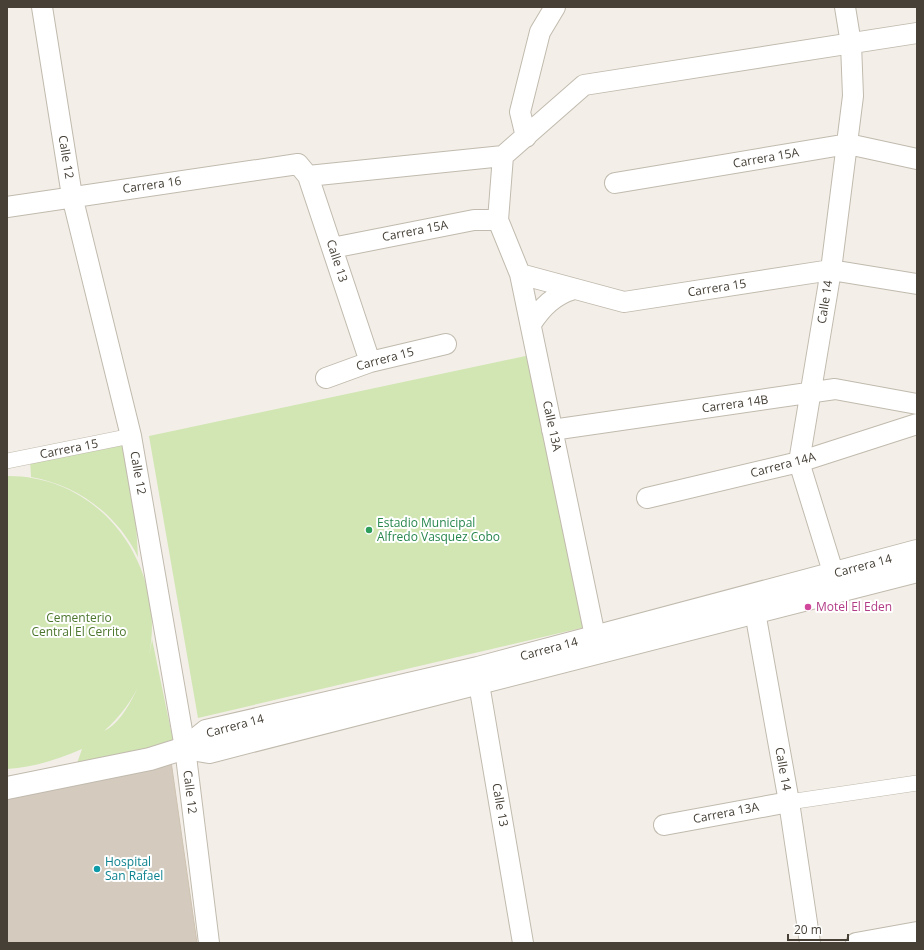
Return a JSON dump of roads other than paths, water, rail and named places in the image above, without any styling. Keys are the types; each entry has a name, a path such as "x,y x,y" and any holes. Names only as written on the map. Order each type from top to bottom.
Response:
{"street":[{"name":"Calle 12","path":"42,7 72,196 131,436 185,748 209,943"},
{"path":"526,137 520,112 540,32 555,7"},
{"name":"Calle 14","path":"836,582 799,462 831,270 853,96 852,44 845,7"},
{"path":"498,220 503,156 584,85 917,34"},
{"name":"Carrera 15A","path":"615,184 848,144 917,158"},
{"name":"Carrera 16","path":"7,207 72,196 303,170 503,156"},
{"name":"Calle 13","path":"303,170 332,248 370,362"},
{"name":"Carrera 15A","path":"332,248 474,220 498,220"},
{"name":"Calle 13A","path":"498,220 520,274 595,636"},
{"name":"Carrera 15","path":"520,274 624,302 831,270 917,284"},
{"path":"531,324 537,314 556,297 574,289"},
{"name":"Carrera 15","path":"326,378 370,362 446,344"},
{"name":"Carrera 14B","path":"552,430 835,389 917,404"},
{"name":"Carrera 14A","path":"647,498 799,462 917,424"},
{"name":"Carrera 15","path":"7,461 131,436"},
{"name":"Carrera 14","path":"7,788 150,758 185,748 206,731 479,676 836,582 917,551"},
{"name":"Carrera 14","path":"836,582 917,571"},
{"name":"Calle 14","path":"754,603 789,802 810,943"},
{"name":"Carrera 14","path":"479,676 595,636 754,603"},
{"name":"Calle 13","path":"479,676 523,943"},
{"path":"789,802 917,783"},
{"name":"Carrera 13A","path":"664,825 789,802"},
{"path":"856,943 917,932"}],"place":[{"name":"Estadio Municipal Alfredo Vasquez Cobo","path":"369,530"},
{"name":"Motel El Eden","path":"808,607"},
{"name":"Hospital San Rafael","path":"97,869"}],"park label":[{"name":"Cementerio Central El Cerrito","path":"79,625"}]}
